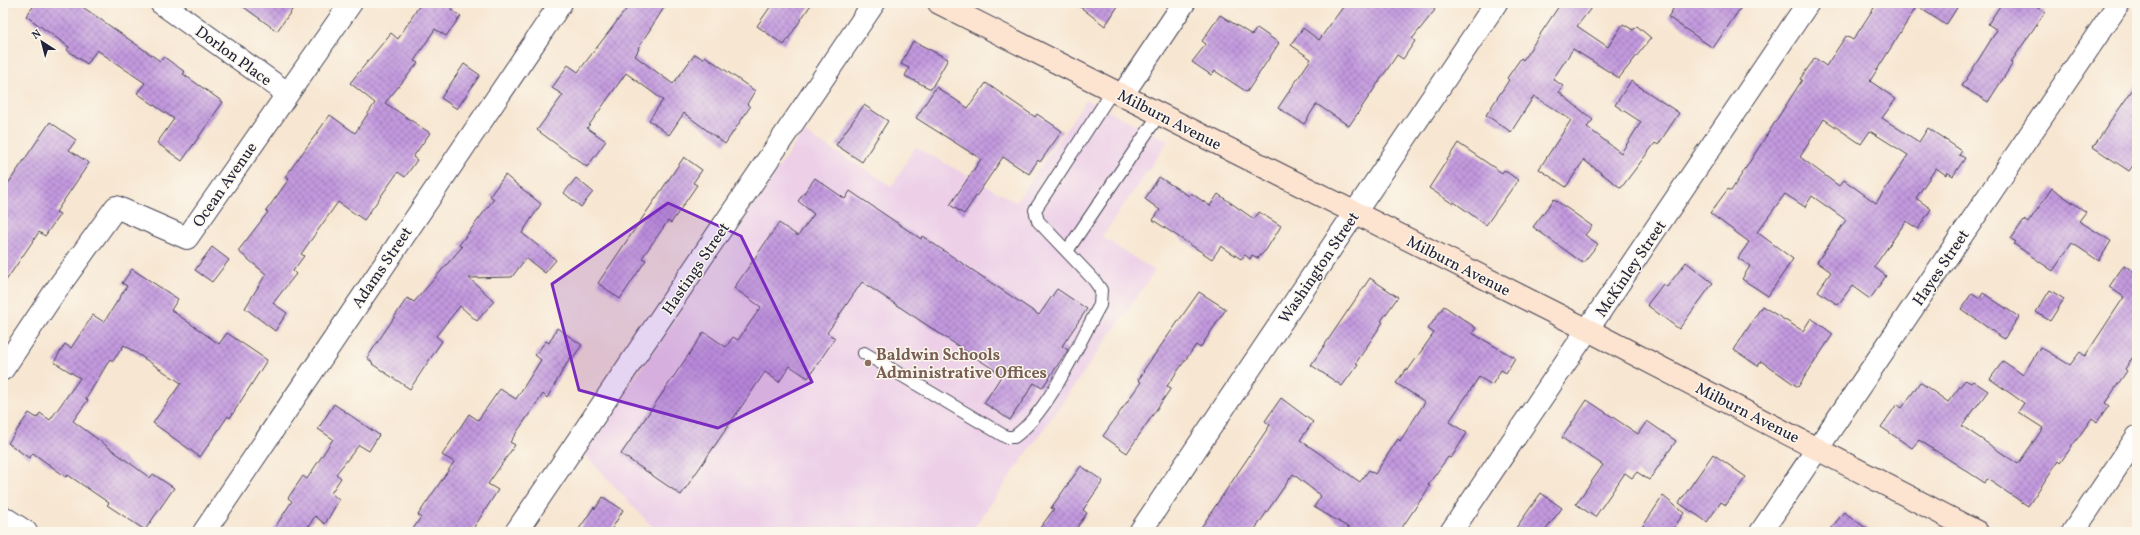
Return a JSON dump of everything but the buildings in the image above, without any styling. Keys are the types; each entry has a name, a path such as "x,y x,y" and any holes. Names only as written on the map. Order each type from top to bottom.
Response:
{"main road":[{"name":"Milburn Avenue","path":"939,3 1160,113 1588,330 1818,448 1977,532"}],"street":[{"name":"Dorlon Place","path":"161,3 287,93"},
{"name":"Ocean Avenue","path":"3,369 54,293 116,207 187,238 351,3"},
{"name":"Adams Street","path":"204,532 561,3"},
{"name":"Hastings Street","path":"516,532 874,3"},
{"path":"1118,92 1184,3"},
{"name":"Washington Street","path":"1140,532 1496,3"},
{"name":"McKinley Street","path":"1451,532 1808,3"},
{"name":"Hayes Street","path":"1761,532 2119,3"},
{"path":"2073,532 2137,437"},
{"path":"3,517 26,532"}],"lane":[{"path":"864,353 1006,437 1014,438 1024,430 1048,400 1100,305 1101,290 1094,280 1038,221 1036,210 1118,92"},
{"path":"1067,251 1160,113"}],"highlighted area":[{"path":"668,203 741,236 812,382 718,428 579,390 552,284"}],"shaded area":[{"name":"Baldwin Schools Administrative Offices","path":"1086,100 1168,141 1102,237 1155,271 971,532 657,532 584,454 803,132 892,186 915,147 1016,202"}],"place":[{"name":"Baldwin Schools Administrative Offices","path":"868,363"}]}
